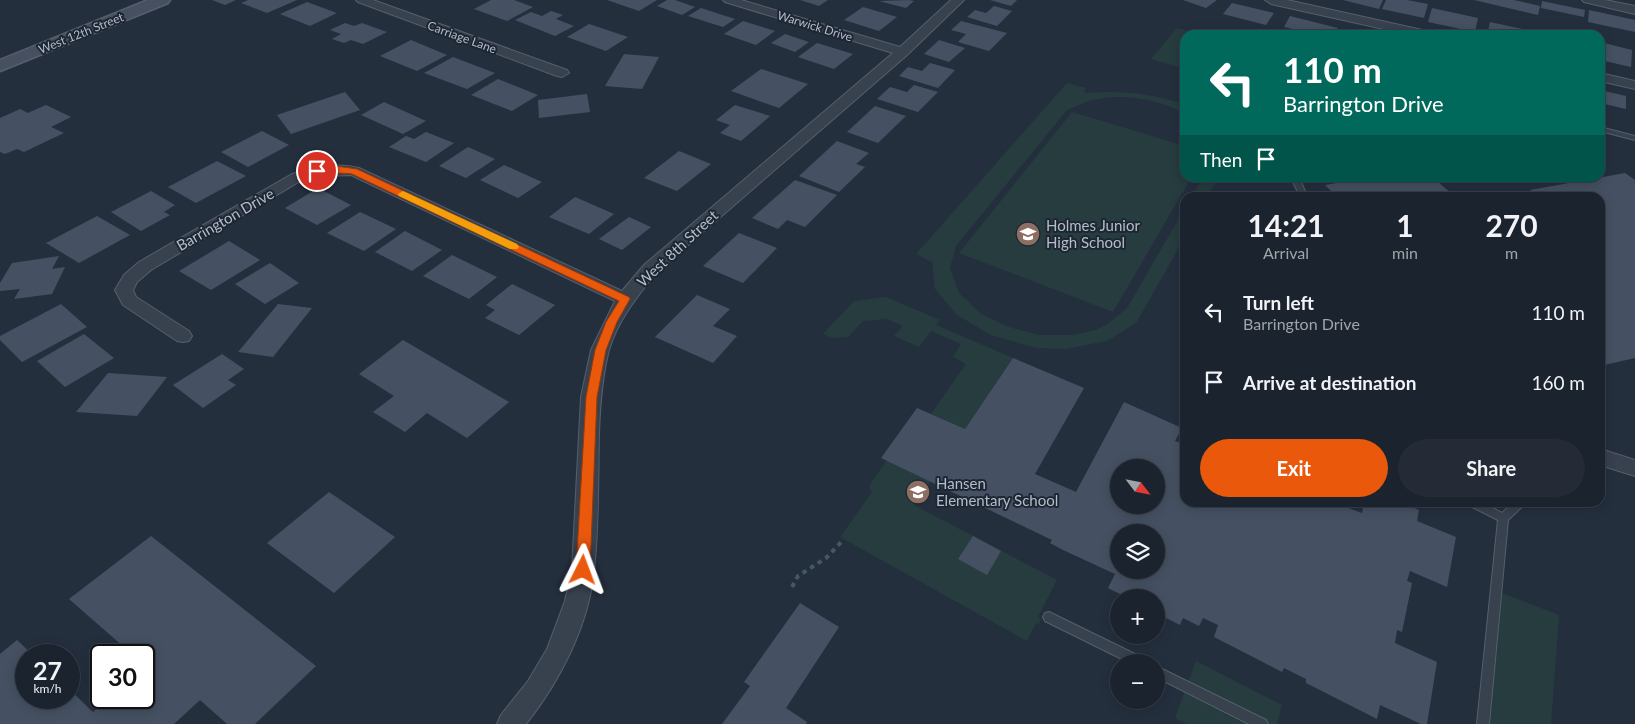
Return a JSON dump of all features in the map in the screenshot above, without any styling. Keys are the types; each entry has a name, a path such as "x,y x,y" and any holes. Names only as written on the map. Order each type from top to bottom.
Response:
{"main road":[{"name":"West 12th Street","path":"0,66 162,0"}],"street":[{"name":"Carriage Lane","path":"362,0 562,73"},
{"name":"Warwick Drive","path":"729,0 746,2 902,52"},
{"name":"West 8th Street","path":"510,724 537,690 557,655 578,602 583,570 592,397 600,350 612,322 625,299 650,269 902,52 958,0"},
{"path":"1271,0 1405,30"},
{"path":"1588,0 1635,10"},
{"path":"1605,78 1635,85"},
{"name":"Barrington Drive","path":"183,336 129,301 124,290 130,279 145,266 297,177 317,171 336,169 354,171 625,299"},
{"path":"1605,459 1635,468"}],"lane":[{"path":"1605,130 1635,138"},
{"path":"1482,507 1503,518"},
{"path":"1483,724 1503,518 1516,507"},
{"path":"1049,616 1123,654"},
{"path":"1165,676 1262,724"}],"path":[{"path":"792,586 798,576 826,558 844,539"}],"green space":[{"path":"1177,28 1185,30 1180,30 1180,68 1151,59"},
{"path":"1067,83 1086,88 1084,93 1124,92 1180,103 1180,112 1152,101 1116,97 1093,100 1067,110 956,246 950,268 959,293 981,314 1009,327 1039,335 1073,335 1096,330 1109,323 1127,308 1180,217 1180,246 1136,323 1107,341 1065,349 1036,348 991,335 957,315 935,289 932,262 916,254"},
{"path":"1072,112 1180,144 1180,182 1189,182 1183,192 1180,192 1180,197 1113,312 959,253"},
{"path":"1200,182 1216,182 1210,192 1194,192"},
{"path":"886,297 940,320 936,325 1013,358 965,429 931,414 966,364 953,357 961,344 931,331 919,347 894,336 903,326 887,319 863,321 848,337 833,338 823,334 854,301"},
{"path":"887,460 930,481 914,505 1057,580 1038,617 1041,619 1039,624 1036,623 1027,641 840,537 872,492 869,486"},
{"path":"1497,591 1559,615 1551,724 1483,724"},
{"path":"1196,661 1282,705 1277,724 1187,724 1175,718"}],"building":[{"path":"212,0 236,0 225,5"},
{"path":"248,0 297,0 267,13 241,3"},
{"path":"491,0 514,0 533,7 507,21 474,9"},
{"path":"607,0 657,0 639,11"},
{"path":"667,0 675,0 695,7 682,15 657,6"},
{"path":"800,0 828,0 819,6"},
{"path":"990,0 1017,0 1011,6"},
{"path":"1183,0 1217,0 1206,8"},
{"path":"1343,0 1383,0 1379,9"},
{"path":"1386,0 1407,0 1428,4 1424,18 1382,9"},
{"path":"1474,0 1514,0 1540,6 1538,15"},
{"path":"879,1 914,1 906,8"},
{"path":"1542,1 1585,10 1584,17 1541,8"},
{"path":"307,2 337,13 310,26 280,14"},
{"path":"1232,3 1274,13 1266,25 1223,14"},
{"path":"994,6 1012,11 997,26 967,17 975,10 986,13"},
{"path":"863,7 897,17 879,31 844,20"},
{"path":"701,8 735,19 723,27 688,16"},
{"path":"1432,8 1478,18 1475,30 1466,30 1428,22"},
{"path":"1589,10 1635,20 1635,32 1588,22"},
{"path":"551,11 563,15 556,19 574,26 555,36 515,20 531,12 542,16"},
{"path":"1290,16 1338,28 1337,30 1297,30 1284,27"},
{"path":"743,21 775,31 756,45 724,34"},
{"path":"961,21 1007,33 989,51 958,42 966,34 951,30"},
{"path":"1490,22 1527,30 1488,30"},
{"path":"345,23 354,26 362,23 387,32 363,44 351,40 344,43 332,39 341,34 330,30"},
{"path":"589,24 628,37 606,51 567,37"},
{"path":"785,34 809,42 795,52 771,43"},
{"path":"411,40 447,55 417,71 380,56"},
{"path":"939,40 965,48 949,62 924,54"},
{"path":"817,43 853,54 834,69 798,57"},
{"path":"1605,43 1632,50 1631,67 1605,61"},
{"path":"624,54 659,57 642,89 605,86"},
{"path":"453,57 495,73 467,89 424,73"},
{"path":"930,63 955,70 938,88 899,76 908,67 922,71"},
{"path":"761,69 808,84 779,108 731,91"},
{"path":"498,79 538,95 512,111 471,95"},
{"path":"914,85 938,92 918,112 877,99 890,87 907,92"},
{"path":"1605,91 1626,96 1626,109 1605,104"},
{"path":"345,92 360,110 291,134 277,115"},
{"path":"587,94 590,112 539,118 538,100"},
{"path":"384,102 426,121 403,134 361,115"},
{"path":"46,105 71,117 51,127 64,133 24,152 17,149 5,154 0,152 0,118 20,109 28,113"},
{"path":"735,105 770,116 741,141 720,133 730,125 716,120"},
{"path":"875,106 906,116 878,143 847,132"},
{"path":"262,131 289,145 248,167 221,152"},
{"path":"426,132 454,143 426,162 389,147 406,136 414,139"},
{"path":"837,141 869,153 856,164 865,167 839,192 799,176"},
{"path":"468,147 495,159 466,178 439,166"},
{"path":"679,151 711,164 677,191 644,178"},
{"path":"217,161 246,176 196,203 168,187"},
{"path":"504,165 542,182 518,198 480,180"},
{"path":"1625,173 1635,180 1635,358 1605,365 1605,192 1532,192 1530,190 1575,182 1605,182 1605,177"},
{"path":"795,180 837,195 805,227 787,220 778,229 752,218"},
{"path":"1343,182 1438,182 1450,192 1332,192 1325,185"},
{"path":"318,188 351,205 317,225 285,208"},
{"path":"151,191 175,205 164,212 170,215 141,231 111,212"},
{"path":"575,197 614,214 589,234 549,217"},
{"path":"360,212 396,229 364,251 327,233"},
{"path":"97,216 130,235 79,263 46,243"},
{"path":"629,217 651,227 622,250 599,239"},
{"path":"405,231 442,250 412,271 375,252"},
{"path":"739,233 777,248 743,283 703,266"},
{"path":"229,241 260,260 211,290 179,271"},
{"path":"452,255 497,277 469,299 423,276"},
{"path":"59,256 52,269 65,267 52,294 14,299 20,289 0,291 0,283 12,263"},
{"path":"270,263 299,283 265,304 235,284"},
{"path":"512,284 555,305 519,335 485,318 495,310 486,305"},
{"path":"697,295 730,309 713,326 737,336 713,363 655,337"},
{"path":"61,304 87,327 22,362 0,340 0,336"},
{"path":"278,304 312,308 273,357 238,352"},
{"path":"84,334 114,358 65,387 37,361"},
{"path":"403,340 509,402 467,438 427,413 405,432 373,412 394,396 359,374"},
{"path":"222,354 244,369 228,380 236,385 203,408 173,385"},
{"path":"1013,358 1084,388 1035,474 1076,492 1124,402 1180,427 1180,432 1175,441 1180,442 1180,507 1346,507 1362,513 1363,507 1412,507 1419,510 1417,521 1456,537 1447,587 1410,571 1407,581 1412,583 1402,632 1397,630 1395,643 1437,662 1427,724 1421,724 1380,705 1377,719 1306,683 1306,679 1284,668 1282,672 1214,637 1218,625 1203,618 1199,626 1183,618 1180,625 1165,618 1165,589 1108,588 1112,579 1165,579 1165,524 1110,524 1110,572 1050,543 1052,540 881,458 917,408 965,429"},
{"path":"108,373 167,377 137,416 76,412"},
{"path":"329,492 395,537 334,593 267,543"},
{"path":"151,536 316,666 255,724 227,724 200,700 174,724 0,724 0,654 17,640 21,644 15,644 15,709 80,709 80,700 93,712 97,709 155,709 155,644 120,644 69,599"},
{"path":"973,536 1001,551 987,575 958,559"},
{"path":"800,603 839,627 786,708 807,722 806,724 722,724 750,686 744,682"}],"slow traffic":[{"path":"403,194 514,247"}],"place":[{"name":"Holmes Junior High School","path":"1028,234"},
{"name":"Hansen Elementary School","path":"918,492"}],"route":[{"path":"317,171 336,169 354,171 625,299 612,322 600,350 595,375 592,397 583,570"}]}
